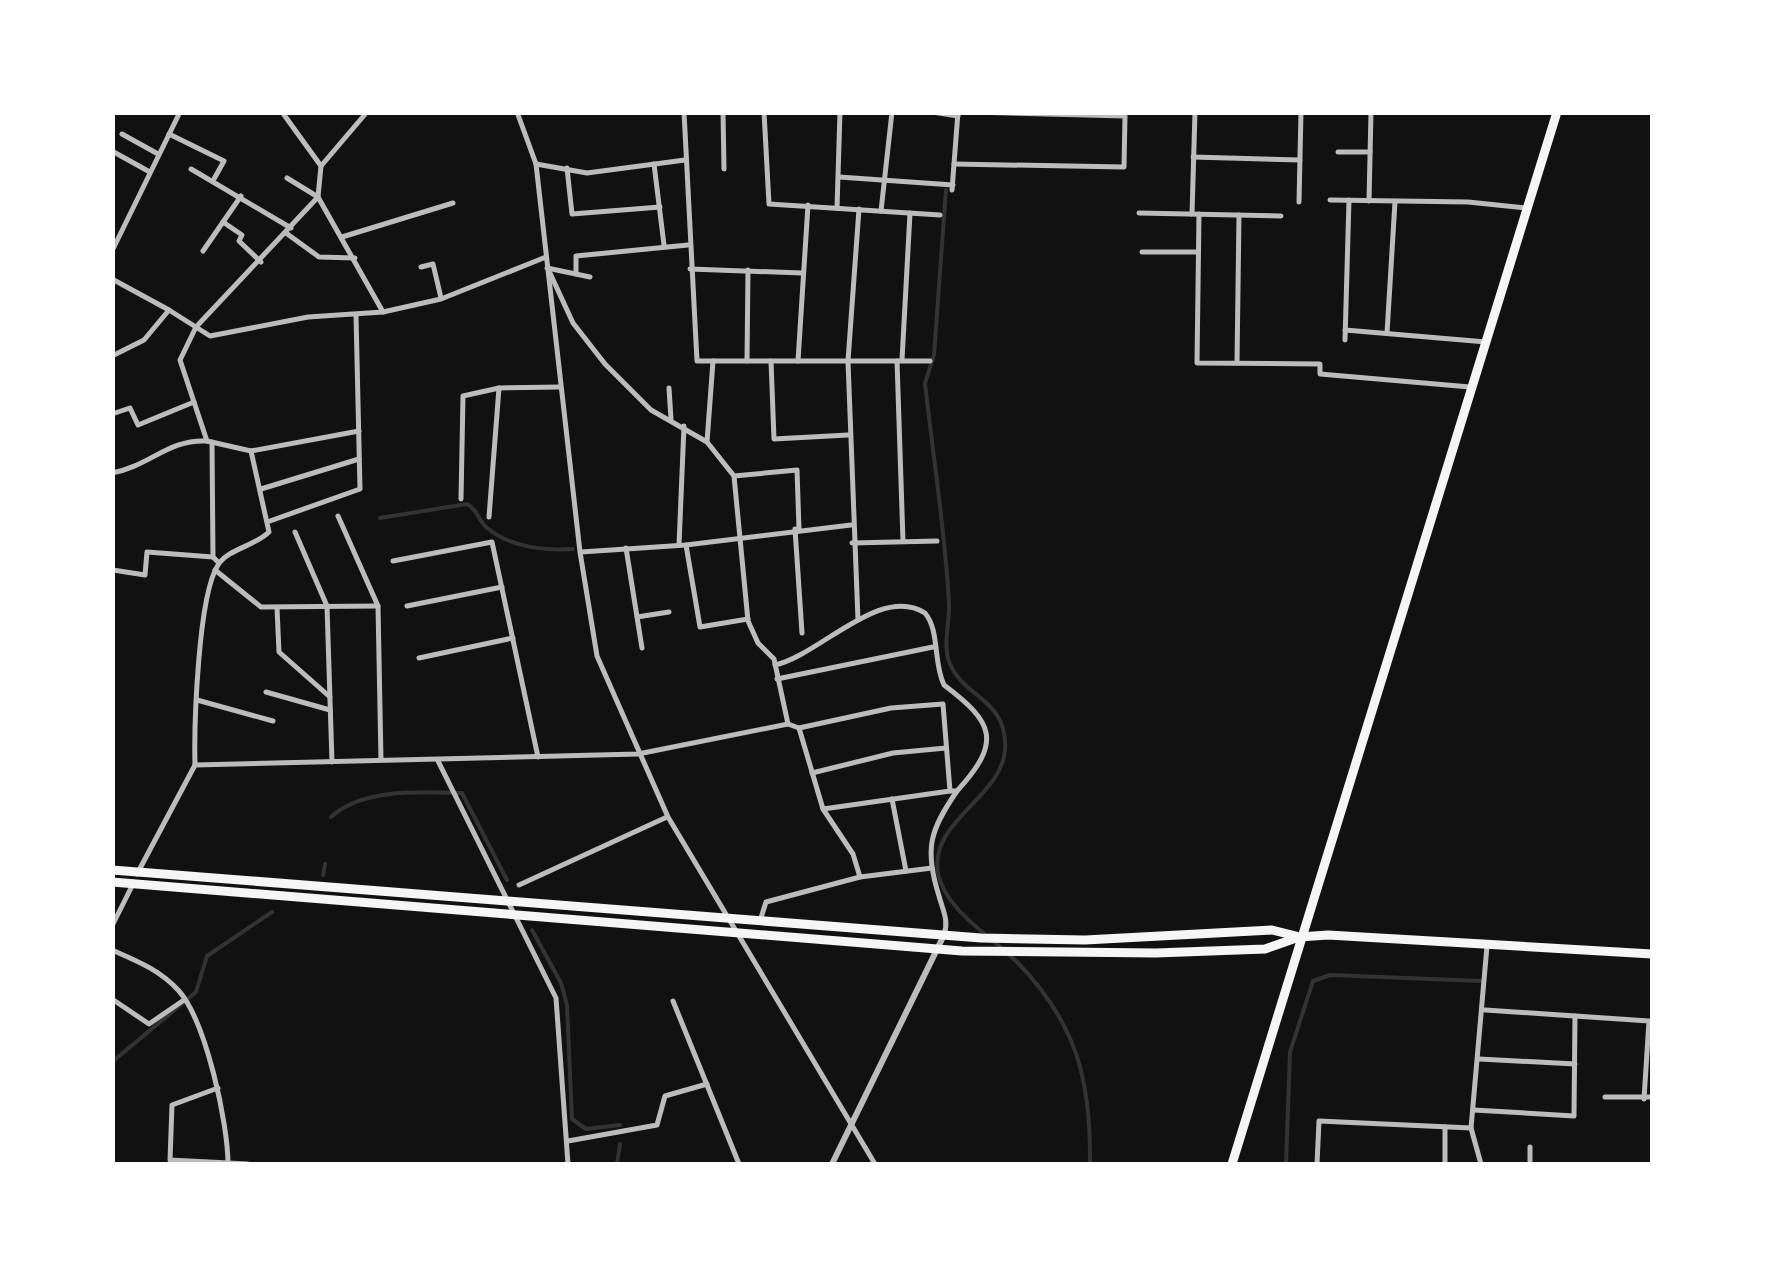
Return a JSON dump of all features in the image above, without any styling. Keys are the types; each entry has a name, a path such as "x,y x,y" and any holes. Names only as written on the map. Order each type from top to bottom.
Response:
{"main road":[{"path":"1232,1164 1299,936 1556,112"},
{"path":"112,870 982,938 1272,930 1299,936 1652,954"},
{"path":"112,882 940,950 1022,953 1265,949 1299,936"}],"street":[{"path":"112,251 180,112"},
{"path":"282,112 322,166"},
{"path":"368,112 322,166 318,197 196,327 180,360 210,442 213,557 217,567 261,607 378,606"},
{"path":"517,112 536,164 580,552 597,656 668,817 875,1164"},
{"path":"684,112 688,245 698,361 930,361"},
{"path":"722,112 724,169"},
{"path":"764,112 769,204 940,214"},
{"path":"837,208 840,112"},
{"path":"880,211 892,112"},
{"path":"839,177 952,188 958,115 932,112"},
{"path":"954,164 1124,167 1125,116 973,112"},
{"path":"1195,112 1197,363 1320,364 1320,374 1472,387"},
{"path":"1300,202 1301,112"},
{"path":"1369,201 1370,112"},
{"path":"122,134 158,154"},
{"path":"169,134 224,160 214,179"},
{"path":"112,152 148,171"},
{"path":"1338,152 1370,152"},
{"path":"1193,158 1300,160"},
{"path":"536,164 587,173 685,160"},
{"path":"654,164 664,245"},
{"path":"567,168 572,214 660,208"},
{"path":"191,169 242,196 319,258 355,258"},
{"path":"287,178 318,197 383,312"},
{"path":"203,251 242,196"},
{"path":"1330,200 1526,208"},
{"path":"1345,340 1349,200"},
{"path":"1387,334 1395,202"},
{"path":"342,237 453,203"},
{"path":"798,361 808,205"},
{"path":"858,210 848,361 851,525 858,620"},
{"path":"904,541 900,361 910,213"},
{"path":"1139,213 1281,216"},
{"path":"1237,364 1239,215"},
{"path":"224,222 242,235 239,241 260,262"},
{"path":"576,274 576,256 688,245"},
{"path":"1142,252 1198,252"},
{"path":"112,279 210,336 308,317 383,312 441,299 546,257"},
{"path":"421,267 432,264 441,299"},
{"path":"547,268 590,277"},
{"path":"547,268 573,323 605,364 651,410 707,442 734,476 748,619 775,665 788,724"},
{"path":"690,268 802,272"},
{"path":"747,361 748,270"},
{"path":"112,356 144,340 169,310"},
{"path":"270,521 360,489 356,315"},
{"path":"1345,330 1487,342"},
{"path":"707,442 713,361"},
{"path":"771,361 774,439 849,435"},
{"path":"461,499 463,396 499,388 560,387"},
{"path":"489,517 499,388"},
{"path":"669,388 671,419"},
{"path":"112,414 130,408 138,424 194,402"},
{"path":"684,426 682,545 700,627 748,619"},
{"path":"112,474 153,461 174,443 210,442 250,451 358,431"},
{"path":"112,926 116,908 195,765 200,643 217,567 264,538 270,521 250,451"},
{"path":"261,489 359,459"},
{"path":"734,476 796,470 802,633"},
{"path":"338,516 378,606 381,760"},
{"path":"580,552 682,545 851,525"},
{"path":"295,532 327,606 332,762"},
{"path":"852,543 937,541"},
{"path":"392,560 492,542 538,758"},
{"path":"626,548 642,648"},
{"path":"113,570 145,575 147,552 213,557"},
{"path":"408,606 502,587"},
{"path":"775,665 799,658 858,620 891,606 918,608 932,622 933,647 944,685 966,699 985,724 982,753 953,791 932,828 932,868 946,914 940,950 832,1164"},
{"path":"278,607 280,652 330,696"},
{"path":"637,617 669,612"},
{"path":"419,658 513,638"},
{"path":"778,679 933,647"},
{"path":"266,692 330,710"},
{"path":"197,700 273,721"},
{"path":"195,765 638,754 788,724 799,728 891,708 943,704 953,791"},
{"path":"799,728 823,809 852,854 860,878"},
{"path":"812,773 893,753 946,748"},
{"path":"438,760 556,998 568,1164"},
{"path":"823,809 953,791"},
{"path":"892,799 906,871"},
{"path":"519,885 668,817"},
{"path":"760,922 766,902 860,878 932,868"},
{"path":"1481,1164 1472,1128 1487,943"},
{"path":"112,950 150,966 185,1002 218,1088 227,1123 228,1163"},
{"path":"112,999 149,1024 185,1002"},
{"path":"673,1001 739,1164"},
{"path":"1484,1010 1649,1020 1648,1098 1605,1097"},
{"path":"1474,1110 1574,1116 1575,1016"},
{"path":"1479,1059 1574,1064"},
{"path":"568,1141 656,1126 665,1096 707,1084"},
{"path":"218,1088 172,1104 170,1160 248,1164"},
{"path":"1317,1164 1319,1120 1472,1128"},
{"path":"1445,1127 1445,1164"},
{"path":"1530,1147 1530,1164"}],"waterway":[{"path":"946,190 934,355 925,383 947,576 947,649 957,676 1000,720 1005,750 992,782 944,838 938,855 938,873 942,887 960,912 1018,963 1055,1009 1077,1056 1083,1081 1090,1164"},
{"path":"380,518 467,504 487,528 507,540 540,549 573,549"},
{"path":"331,817 376,796 462,793 507,880"},
{"path":"323,875 325,864"},
{"path":"112,1062 196,992 207,956 272,912"},
{"path":"532,930 561,983 567,1005 572,1119 586,1129 620,1125"},
{"path":"1286,1164 1290,1052 1313,981 1330,975 1482,981"},
{"path":"617,1164 620,1144"}]}
